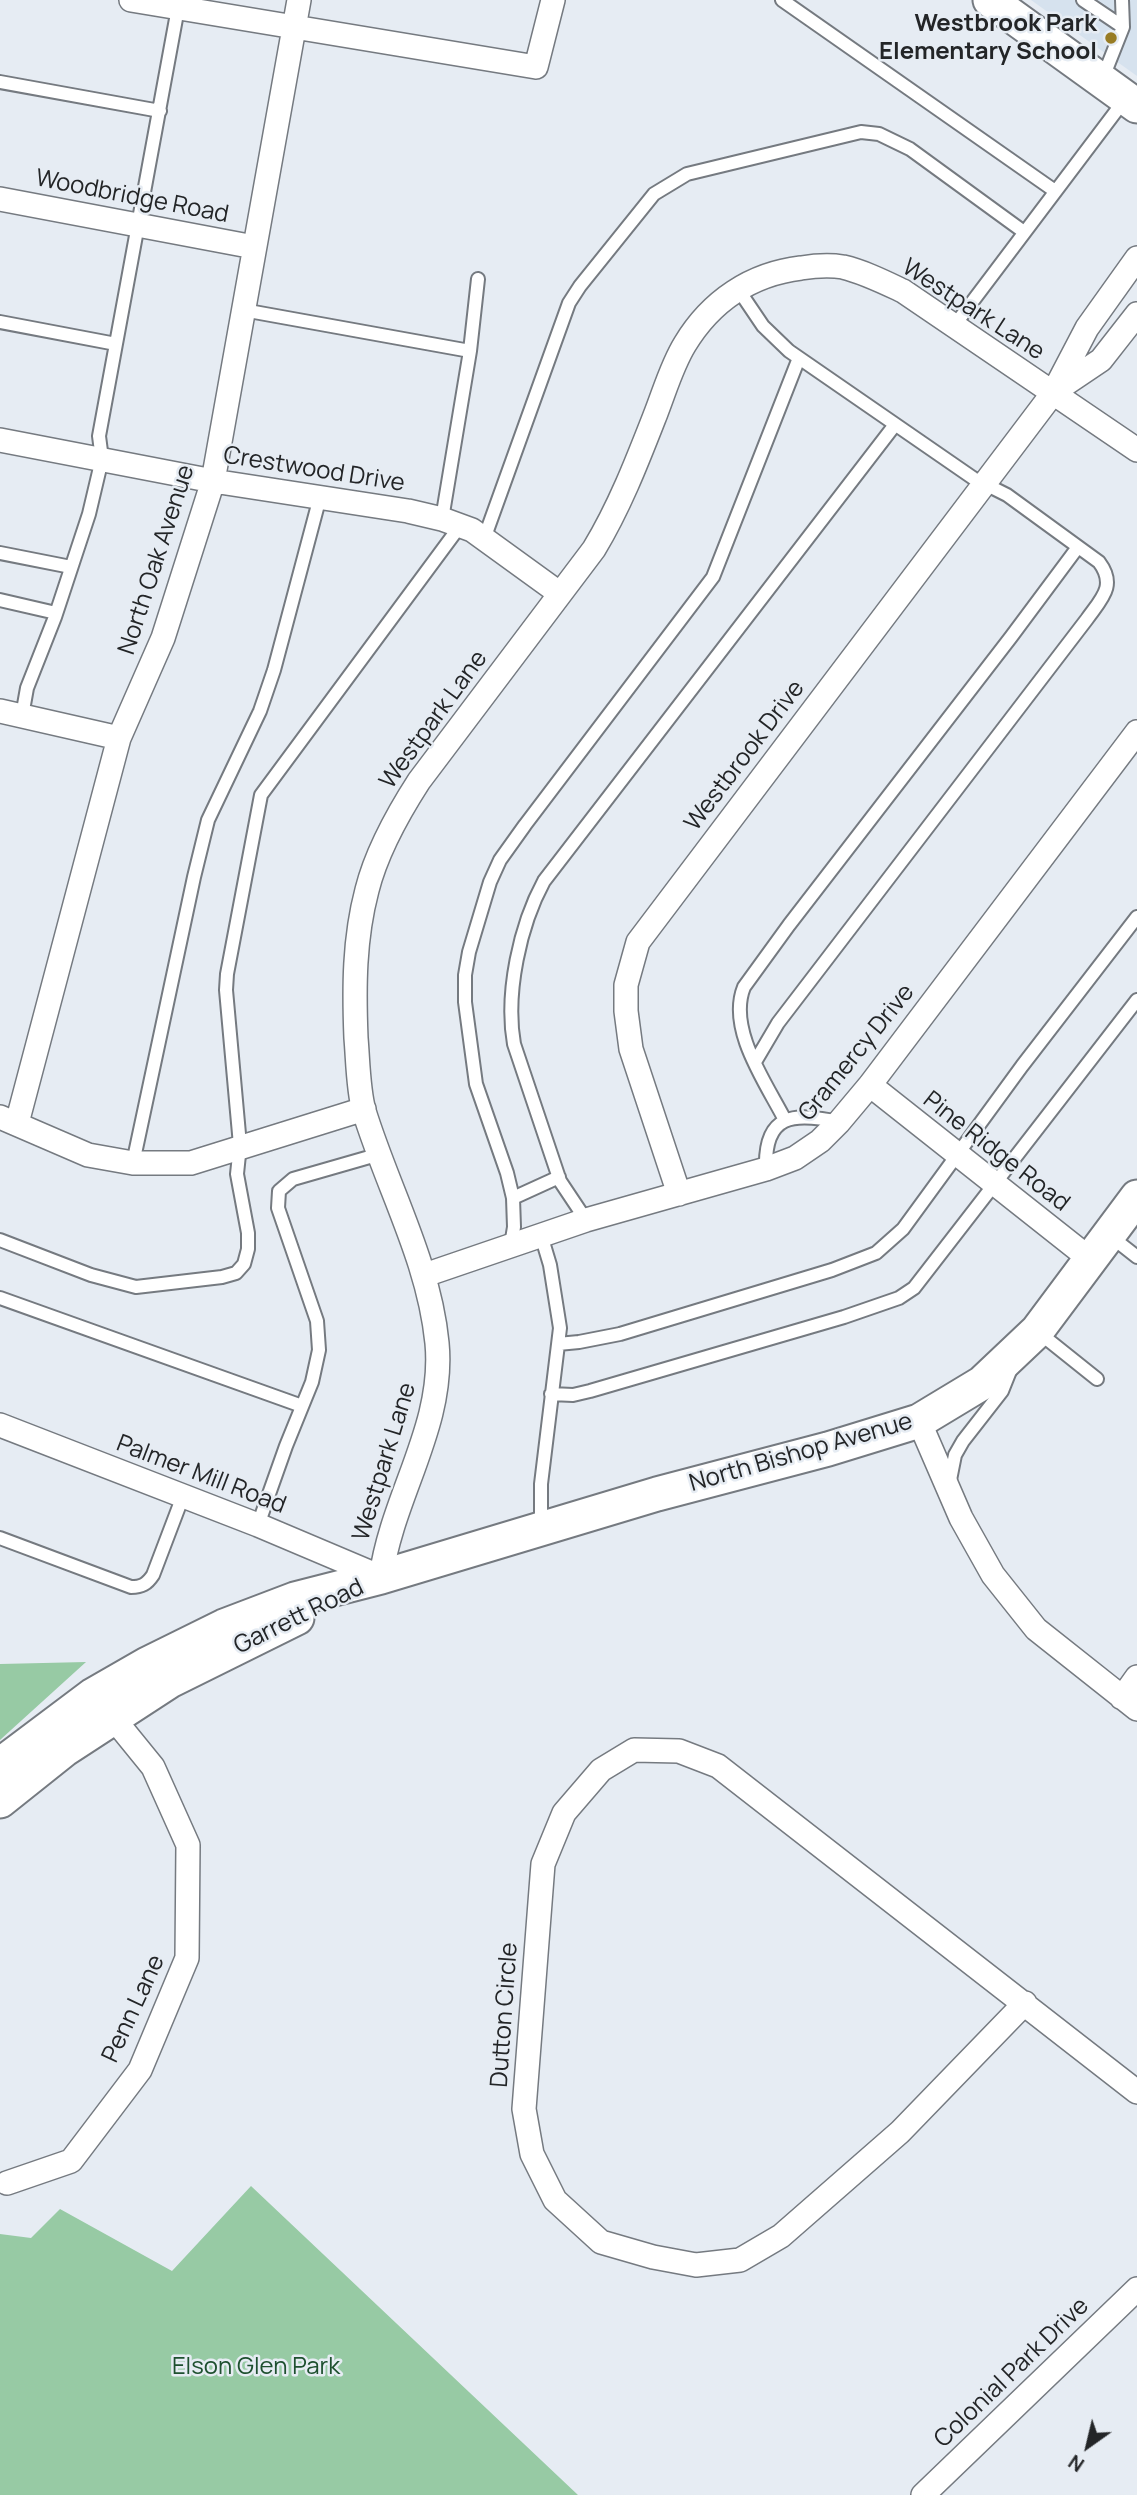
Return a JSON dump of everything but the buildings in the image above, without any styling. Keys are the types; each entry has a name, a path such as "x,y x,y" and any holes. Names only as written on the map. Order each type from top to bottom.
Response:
{"main road":[{"path":"996,2 1122,95"},
{"name":"North Bishop Avenue","path":"381,1577 657,1494 828,1449 919,1421 982,1383 1029,1338 1137,1197"},
{"name":"Garrett Road","path":"0,1801 64,1751 104,1706 147,1664 224,1626 295,1600 381,1577"},
{"name":"Garrett Road","path":"0,1765 104,1706"}],"street":[{"path":"131,0 536,67 553,0"},
{"name":"North Oak Avenue","path":"8,1120 119,738 163,638 213,481 299,0"},
{"name":"Woodbridge Road","path":"0,199 254,247"},
{"name":"Westbrook Drive","path":"679,1194 631,1049 626,985 638,942 1053,393 1087,328 1137,258"},
{"name":"Westpark Lane","path":"381,1577 384,1551 434,1404 438,1373 437,1342 425,1275 364,1109 354,989 367,890 403,805 594,549 609,525 630,479 684,346 698,324 718,303 738,289 762,276 813,266 842,267 870,276 903,291 1053,393"},
{"name":"Westbrook Drive","path":"1053,393 1101,360 1137,314"},
{"path":"1053,393 1137,450"},
{"name":"Crestwood Drive","path":"0,440 213,481 408,511 451,522 484,539 559,593"},
{"path":"6,716 119,738"},
{"name":"Gramercy Drive","path":"425,1275 586,1220 766,1169 795,1158 820,1141 870,1085 1137,732"},
{"name":"Pine Ridge Road","path":"870,1085 994,1183 1099,1247"},
{"path":"8,1120 88,1155 133,1163 191,1163 364,1109"},
{"path":"919,1421 961,1518 993,1575 1036,1629 1130,1704 1137,1677"},
{"name":"Palmer Mill Road","path":"0,1426 258,1525 381,1577"},
{"name":"Penn Lane","path":"7,2183 71,2161 140,2070 187,1958 188,1845 153,1767 104,1706"},
{"name":"Dutton Circle","path":"1025,2003 900,2132 781,2236 740,2260 696,2265 653,2257 601,2242 555,2200 532,2154 524,2109 543,1864 564,1813 600,1770 634,1749 679,1751 718,1766 1025,2003 1137,2092"},
{"name":"Colonial Park Drive","path":"923,2495 1137,2289"}],"lane":[{"path":"782,0 1055,191"},
{"path":"1083,0 1122,27"},
{"path":"954,326 1055,191 1122,95 1122,0"},
{"path":"6,716 27,688 56,613 89,514 102,459 99,436 178,8"},
{"path":"0,82 160,111"},
{"path":"484,539 569,303 640,210 654,194 671,183 687,174 800,145 861,132 879,134 910,149 1024,232"},
{"path":"0,1240 91,1275 136,1287 222,1277 236,1273 244,1264 248,1250 248,1233 237,1174 240,1148 226,990 261,795 451,522 478,279"},
{"path":"738,289 762,326 789,351 972,478 1007,495 1099,562 1106,571 1108,581 1105,593 977,766 778,1023 755,1062"},
{"path":"243,310 470,351"},
{"path":"0,322 116,344"},
{"path":"511,1245 514,1227 513,1198 508,1173 476,1084 465,1002 465,975 469,952 490,882 500,860 525,825 713,578 799,358"},
{"path":"586,1220 559,1177 514,1044 510,1024 511,1003 525,922 544,881 894,426"},
{"path":"133,1163 208,820 263,701 274,670 320,497"},
{"path":"785,1120 741,1030 739,998 744,987 1012,638 1078,547"},
{"path":"0,553 71,567"},
{"path":"0,600 56,613"},
{"path":"558,1344 620,1334 862,1260 876,1253 903,1229 1137,917"},
{"path":"551,1394 573,1395 590,1391 844,1317 899,1298 914,1289 1137,1000"},
{"path":"766,1169 765,1149 770,1135 785,1120 798,1117 839,1122"},
{"path":"258,1525 312,1382 319,1350 317,1321 278,1209 279,1191 293,1179 380,1154"},
{"path":"513,1198 559,1177"},
{"path":"541,1235 556,1297 560,1328 541,1485 541,1529"},
{"path":"1099,1247 1137,1256"},
{"path":"0,1298 302,1406"},
{"path":"948,1489 955,1455 1002,1391 1029,1338 1097,1379"},
{"path":"0,1538 131,1587 139,1587 147,1584 153,1574 183,1496"}],"shaded area":[{"name":"Westbrook Park Elementary School","path":"1031,0 1137,0 1137,76"}],"green space":[{"path":"86,1662 0,1740 0,1664"},
{"name":"Elson Glen Park","path":"251,2186 578,2495 0,2495 0,2234 31,2238 60,2209 172,2271"}],"place":[{"name":"Westbrook Park Elementary School","path":"1111,38"}]}
